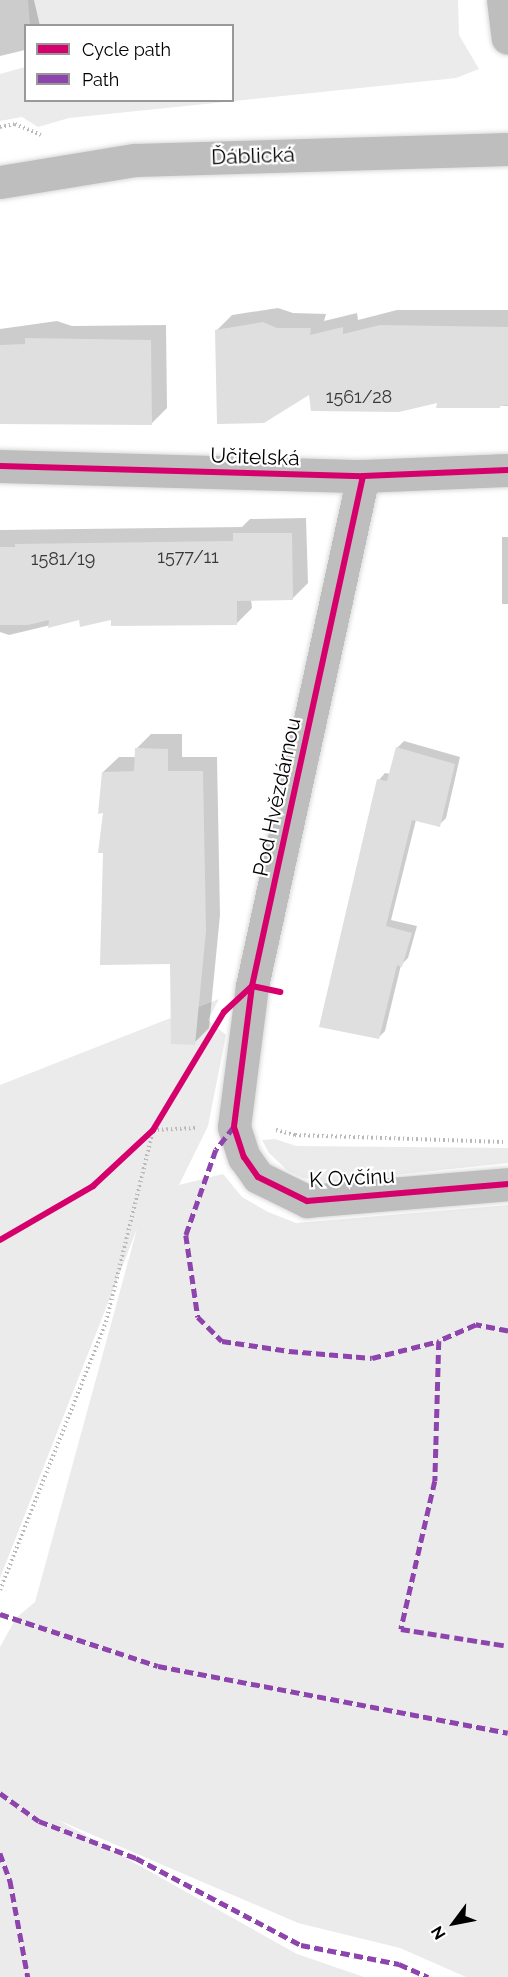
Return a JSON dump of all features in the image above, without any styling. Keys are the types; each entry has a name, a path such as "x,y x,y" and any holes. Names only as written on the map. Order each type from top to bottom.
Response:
{"street":[{"path":"503,0 508,38"},
{"name":"Ďáblická","path":"0,182 135,160 508,149"},
{"name":"Učitelská","path":"0,466 363,476 508,470"},
{"name":"Pod Hvězdárnou","path":"234,1127 252,986 363,476"},
{"name":"K Ovčínu","path":"234,1127 244,1157 258,1176 307,1201 508,1184"}],"path":[{"path":"234,1127 263,1126 295,1136 508,1142"},
{"path":"0,1240 93,1186 153,1130 106,1322 0,1590"}],"shaded area":[{"path":"28,0 458,0 459,35 479,69 456,78 234,101 234,24 30,24"},
{"path":"24,67 24,102 224,102 69,118 38,127 22,117 0,121 0,74"},
{"path":"219,999 208,1020 226,1035 208,1126 179,1185 223,1174 242,1197 268,1212 296,1223 508,1205 508,1977 466,1977 400,1948 298,1923 58,1820 297,1954 364,1977 0,1977 0,1647 16,1618 35,1602 137,1229 0,1578 0,1085"},
{"path":"275,1139 296,1146 508,1148 508,1163 328,1182 303,1178 288,1171 269,1153 262,1140"}],"building":[{"path":"263,322 277,328 311,328 310,335 343,327 343,334 380,325 508,327 508,405 500,406 500,408 436,408 437,403 399,412 311,411 309,395 264,423 217,424 215,330"},
{"path":"25,338 151,340 152,425 0,424 0,345 25,344"},
{"path":"233,533 292,533 293,600 237,601 237,625 111,626 111,620 80,627 79,620 48,628 49,620 28,625 0,625 0,547 15,547 15,544 233,541"},
{"path":"396,747 455,764 440,827 412,820 386,926 412,933 402,967 397,965 379,1039 319,1027 377,779 387,781"},
{"path":"135,748 168,749 168,771 203,771 206,931 195,1045 171,1044 170,964 100,965 103,853 98,853 103,813 98,814 102,772 134,771"}],"marked path":[{"path":"234,1127 216,1150 186,1235 198,1317 222,1341 289,1351 372,1358 439,1341"},
{"path":"508,1331 476,1325 439,1341 435,1481 401,1629 508,1646"},
{"path":"0,1614 158,1666 508,1733"},
{"path":"0,1793 39,1821 136,1858 301,1945 399,1964 428,1977"},
{"path":"0,1853 10,1880 28,1977"}],"cycle path":[{"path":"0,466 363,476 508,470"},
{"path":"363,476 252,986 234,1127 244,1157 258,1177 307,1201 508,1184"},
{"path":"0,1240 93,1186 153,1130 224,1012 252,986 280,992"}]}
